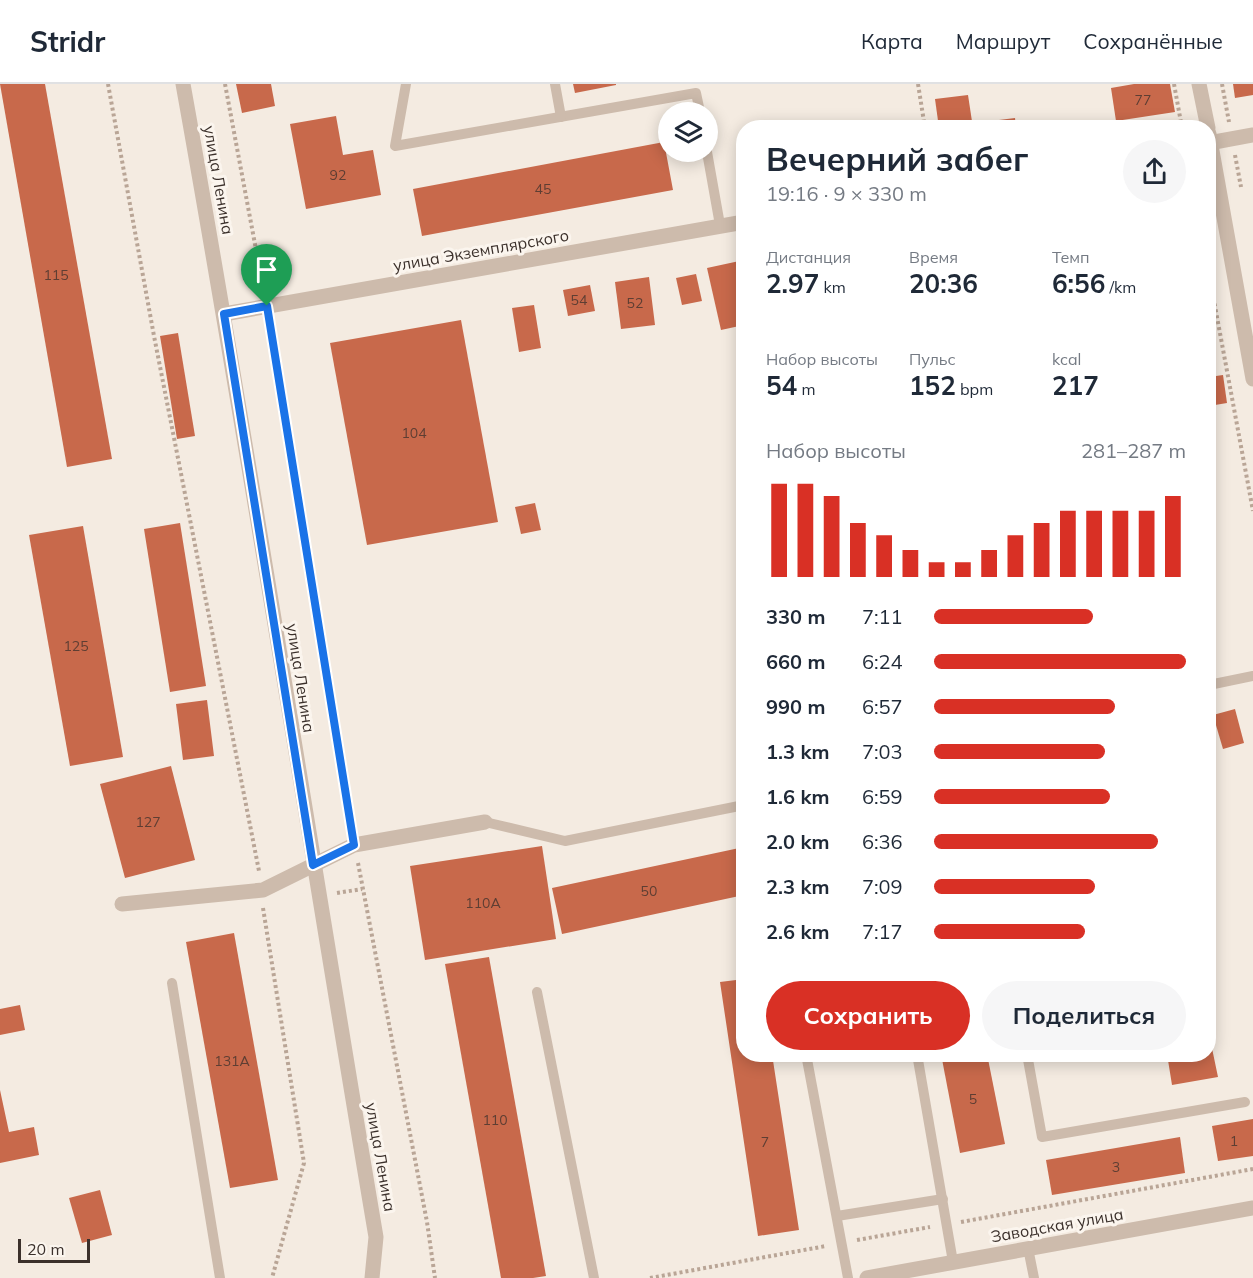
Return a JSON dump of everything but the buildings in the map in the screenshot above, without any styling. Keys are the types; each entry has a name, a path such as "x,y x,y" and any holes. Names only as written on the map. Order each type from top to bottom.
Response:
{"street":[{"name":"улица Ленина","path":"183,84 224,314 376,1237 372,1278"},
{"path":"1199,84 1206,120"},
{"path":"1216,137 1253,135"},
{"path":"1216,176 1253,379"},
{"name":"улица Экземплярского","path":"224,314 736,223"},
{"path":"122,904 263,890 354,845 485,822"},
{"name":"Заводская улица","path":"867,1278 1253,1208"}],"lane":[{"path":"406,84 396,146 696,93 697,102"},
{"path":"555,84 561,117"},
{"path":"708,162 720,225"},
{"path":"1216,684 1253,676"},
{"path":"485,822 565,841 736,807"},
{"path":"172,983 220,1278"},
{"path":"537,992 594,1278"},
{"path":"808,1062 848,1278"},
{"path":"918,1062 953,1262"},
{"path":"1028,1062 1042,1137 1245,1101"},
{"path":"837,1216 943,1199"},
{"path":"1028,1248 1034,1278"}],"path":[{"path":"108,84 156,347 263,890 262,904 304,1163 272,1278"},
{"path":"225,84 267,306 354,845 427,1222 435,1278"},
{"path":"918,84 924,120"},
{"path":"1174,84 1181,120"},
{"path":"1216,312 1253,511"}],"route":[{"path":"267,306 354,845 313,865 224,314 267,306"}]}
